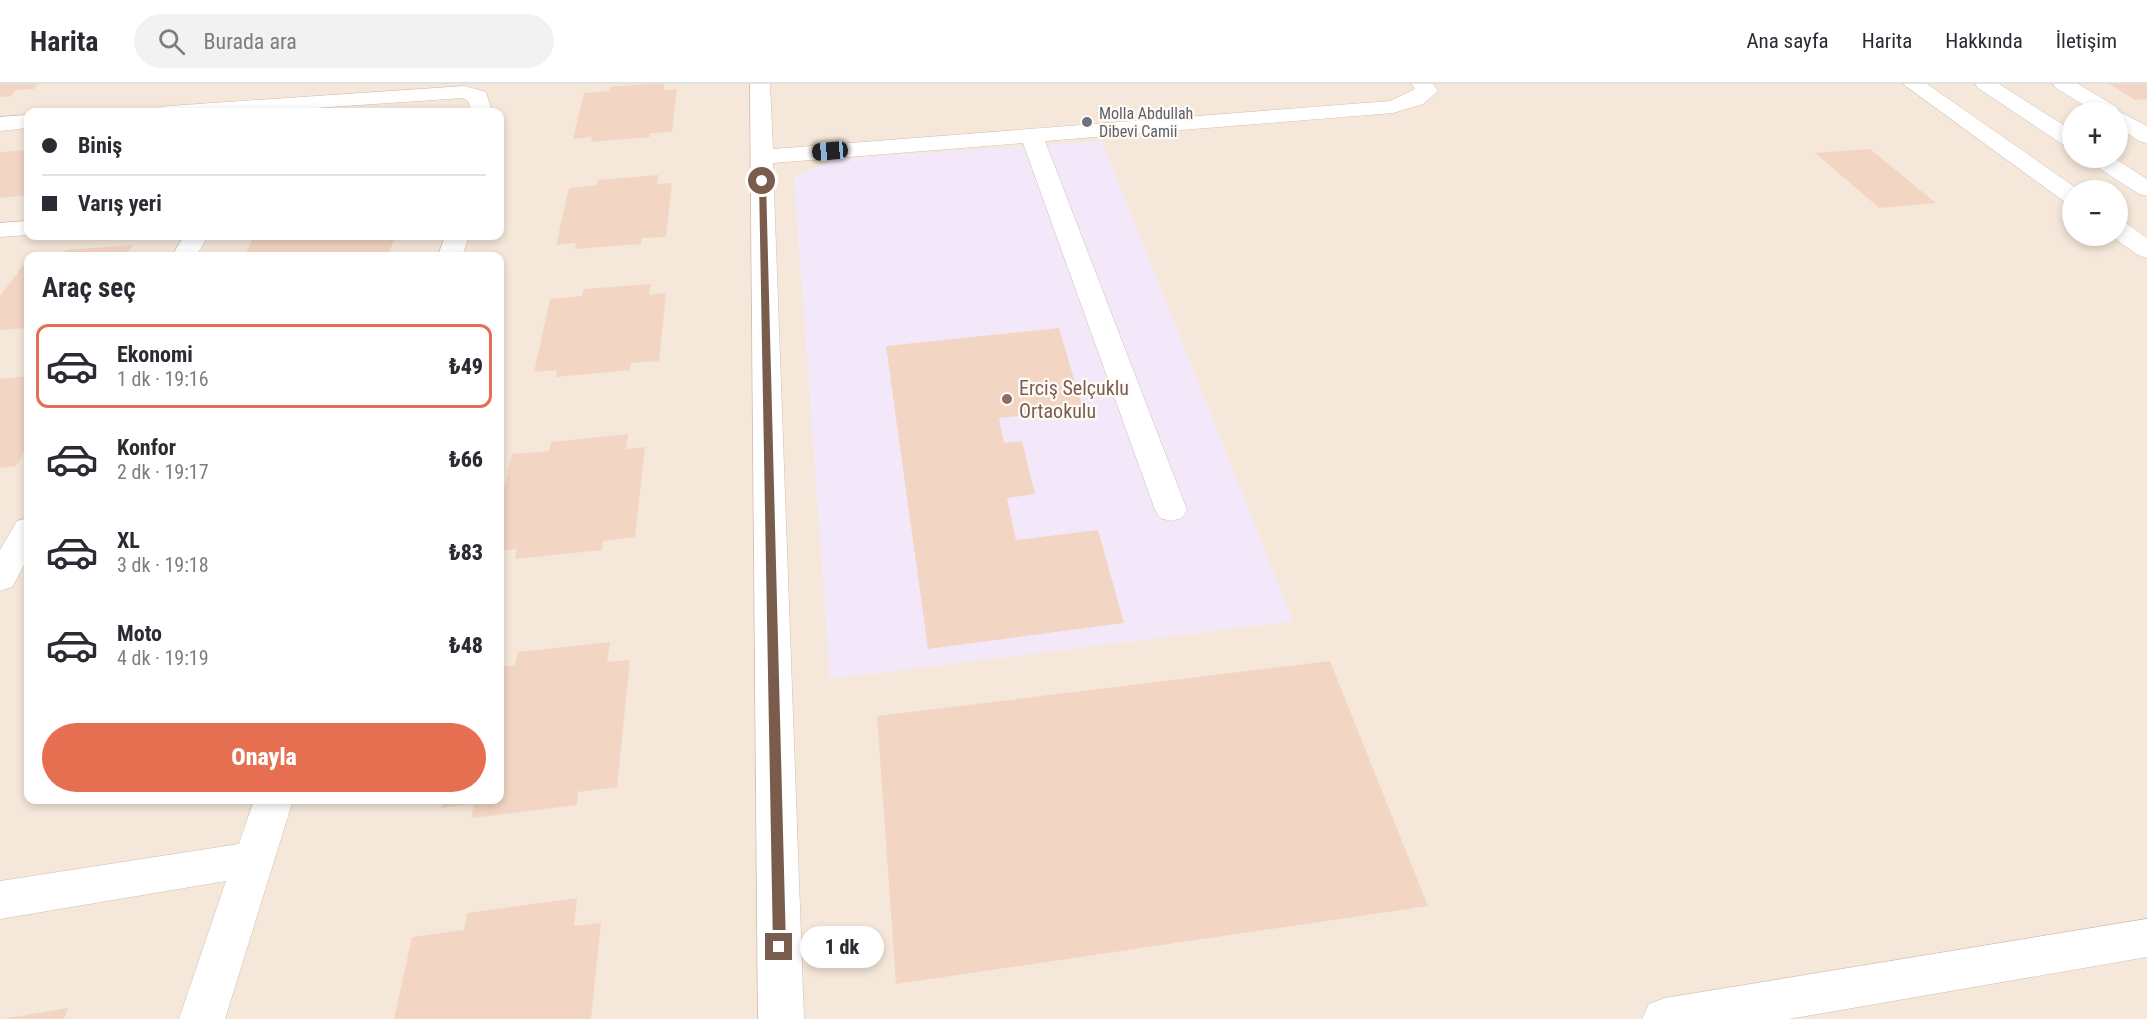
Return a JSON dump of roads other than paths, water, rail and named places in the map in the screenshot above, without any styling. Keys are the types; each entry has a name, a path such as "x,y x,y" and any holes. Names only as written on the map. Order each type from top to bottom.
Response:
{"street":[{"path":"760,84 781,1019"},
{"path":"762,157 1393,107 1415,99 1427,91 1422,84"},
{"path":"1913,84 2062,189"},
{"path":"1985,84 2062,134"},
{"path":"2063,84 2093,102"},
{"path":"229,108 465,92 478,97 481,108"},
{"path":"0,124 24,122"},
{"path":"2128,124 2147,136"},
{"path":"1034,135 1034,146 1038,157 1171,510"},
{"path":"2114,168 2147,189"},
{"path":"0,230 24,228"},
{"path":"2128,236 2147,250"},
{"path":"0,579 24,536"},
{"path":"202,1019 272,804"},
{"path":"0,900 254,859"},
{"path":"1665,1019 2147,938"}],"place":[{"name":"Molla Abdullah Dibevi Camii","path":"1087,122"},
{"name":"Erciş Selçuklu Ortaokulu","path":"1007,399"}]}
